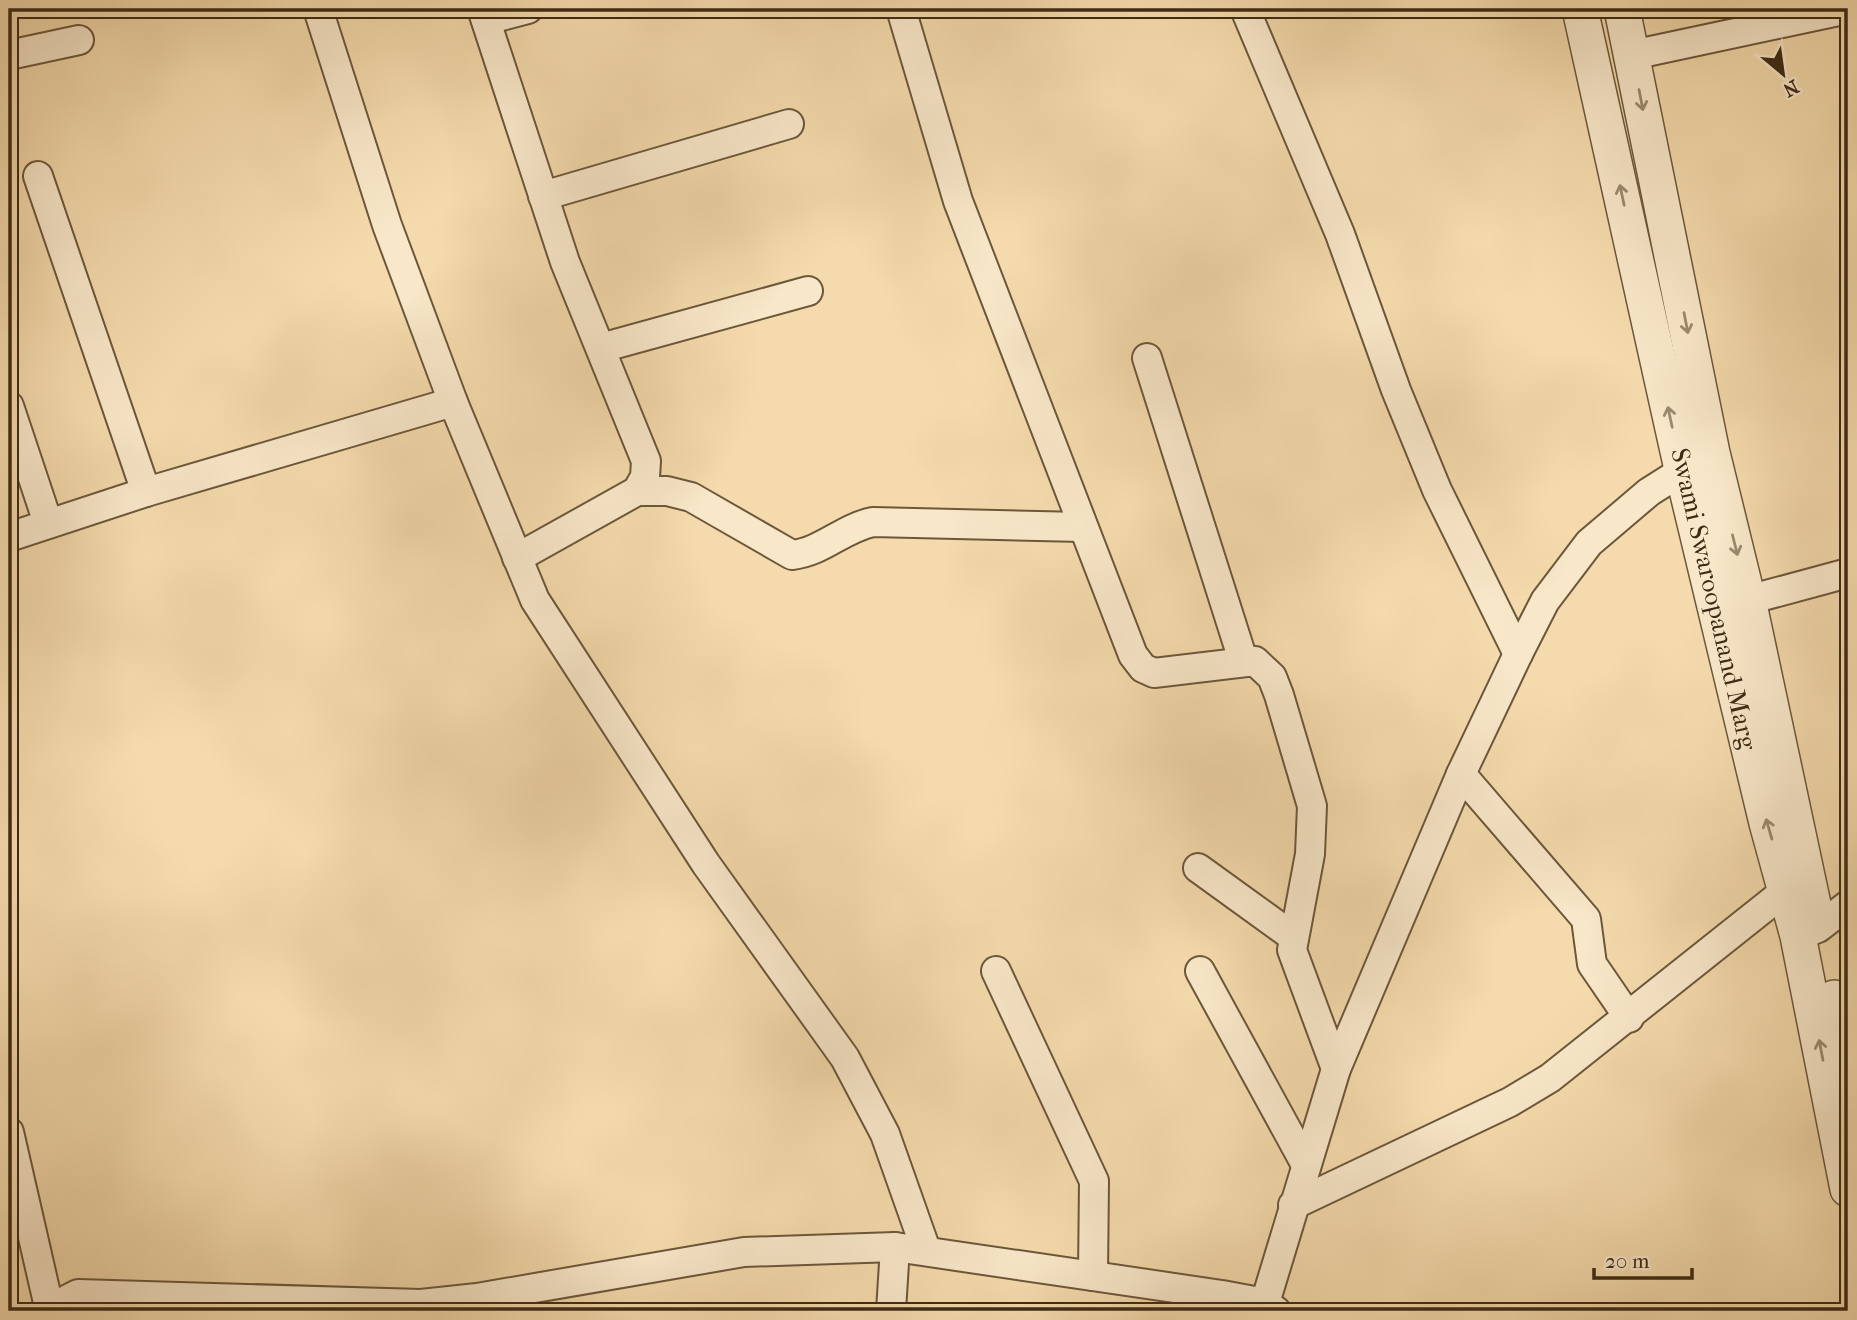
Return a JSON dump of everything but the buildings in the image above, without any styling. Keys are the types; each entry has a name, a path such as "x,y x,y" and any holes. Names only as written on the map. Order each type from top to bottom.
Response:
{"street":[{"path":"318,9 387,225 453,402 535,600 706,863 845,1058 866,1094 899,1168 926,1250"},
{"path":"528,9 484,14 565,262 646,461 645,477 637,492"},
{"path":"901,9 958,201 1133,655 1143,668 1154,673 1243,660 1255,661 1272,677 1312,806 1310,854 1292,936 1296,965 1336,1069"},
{"path":"1245,9 1340,234 1396,390 1437,490 1518,654"},
{"name":"Swami Swaroopanand Marg","path":"1580,9 1682,469 1767,823 1797,881"},
{"name":"Swami Swaroopanand Marg","path":"1622,9 1712,453 1748,600 1808,932 1848,1189"},
{"path":"1632,55 1848,9"},
{"path":"9,55 79,40"},
{"path":"543,196 789,124"},
{"path":"38,176 146,492"},
{"path":"601,348 808,291"},
{"path":"1147,358 1243,660"},
{"path":"9,537 146,492 453,402"},
{"path":"9,406 48,523"},
{"path":"9,1132 47,1309 78,1294 421,1304 477,1298 744,1252 895,1247 1093,1276 1270,1307 1293,1205 1336,1069 1461,774 1545,601 1589,543 1682,469 1712,453"},
{"path":"517,558 637,492 667,491 691,496 792,555 804,554 846,530 873,522 1082,527"},
{"path":"1748,600 1848,573"},
{"path":"1461,774 1586,919 1592,964 1629,1018"},
{"path":"1198,868 1292,936"},
{"path":"1293,1205 1510,1102 1550,1078 1629,1018 1797,881"},
{"path":"1808,932 1848,905"},
{"name":"Swami Swaroopanand Marg","path":"1808,932 1848,1060"},
{"path":"996,971 1094,1181 1093,1276"},
{"path":"1200,971 1305,1163"},
{"path":"891,1311 895,1247"}]}
